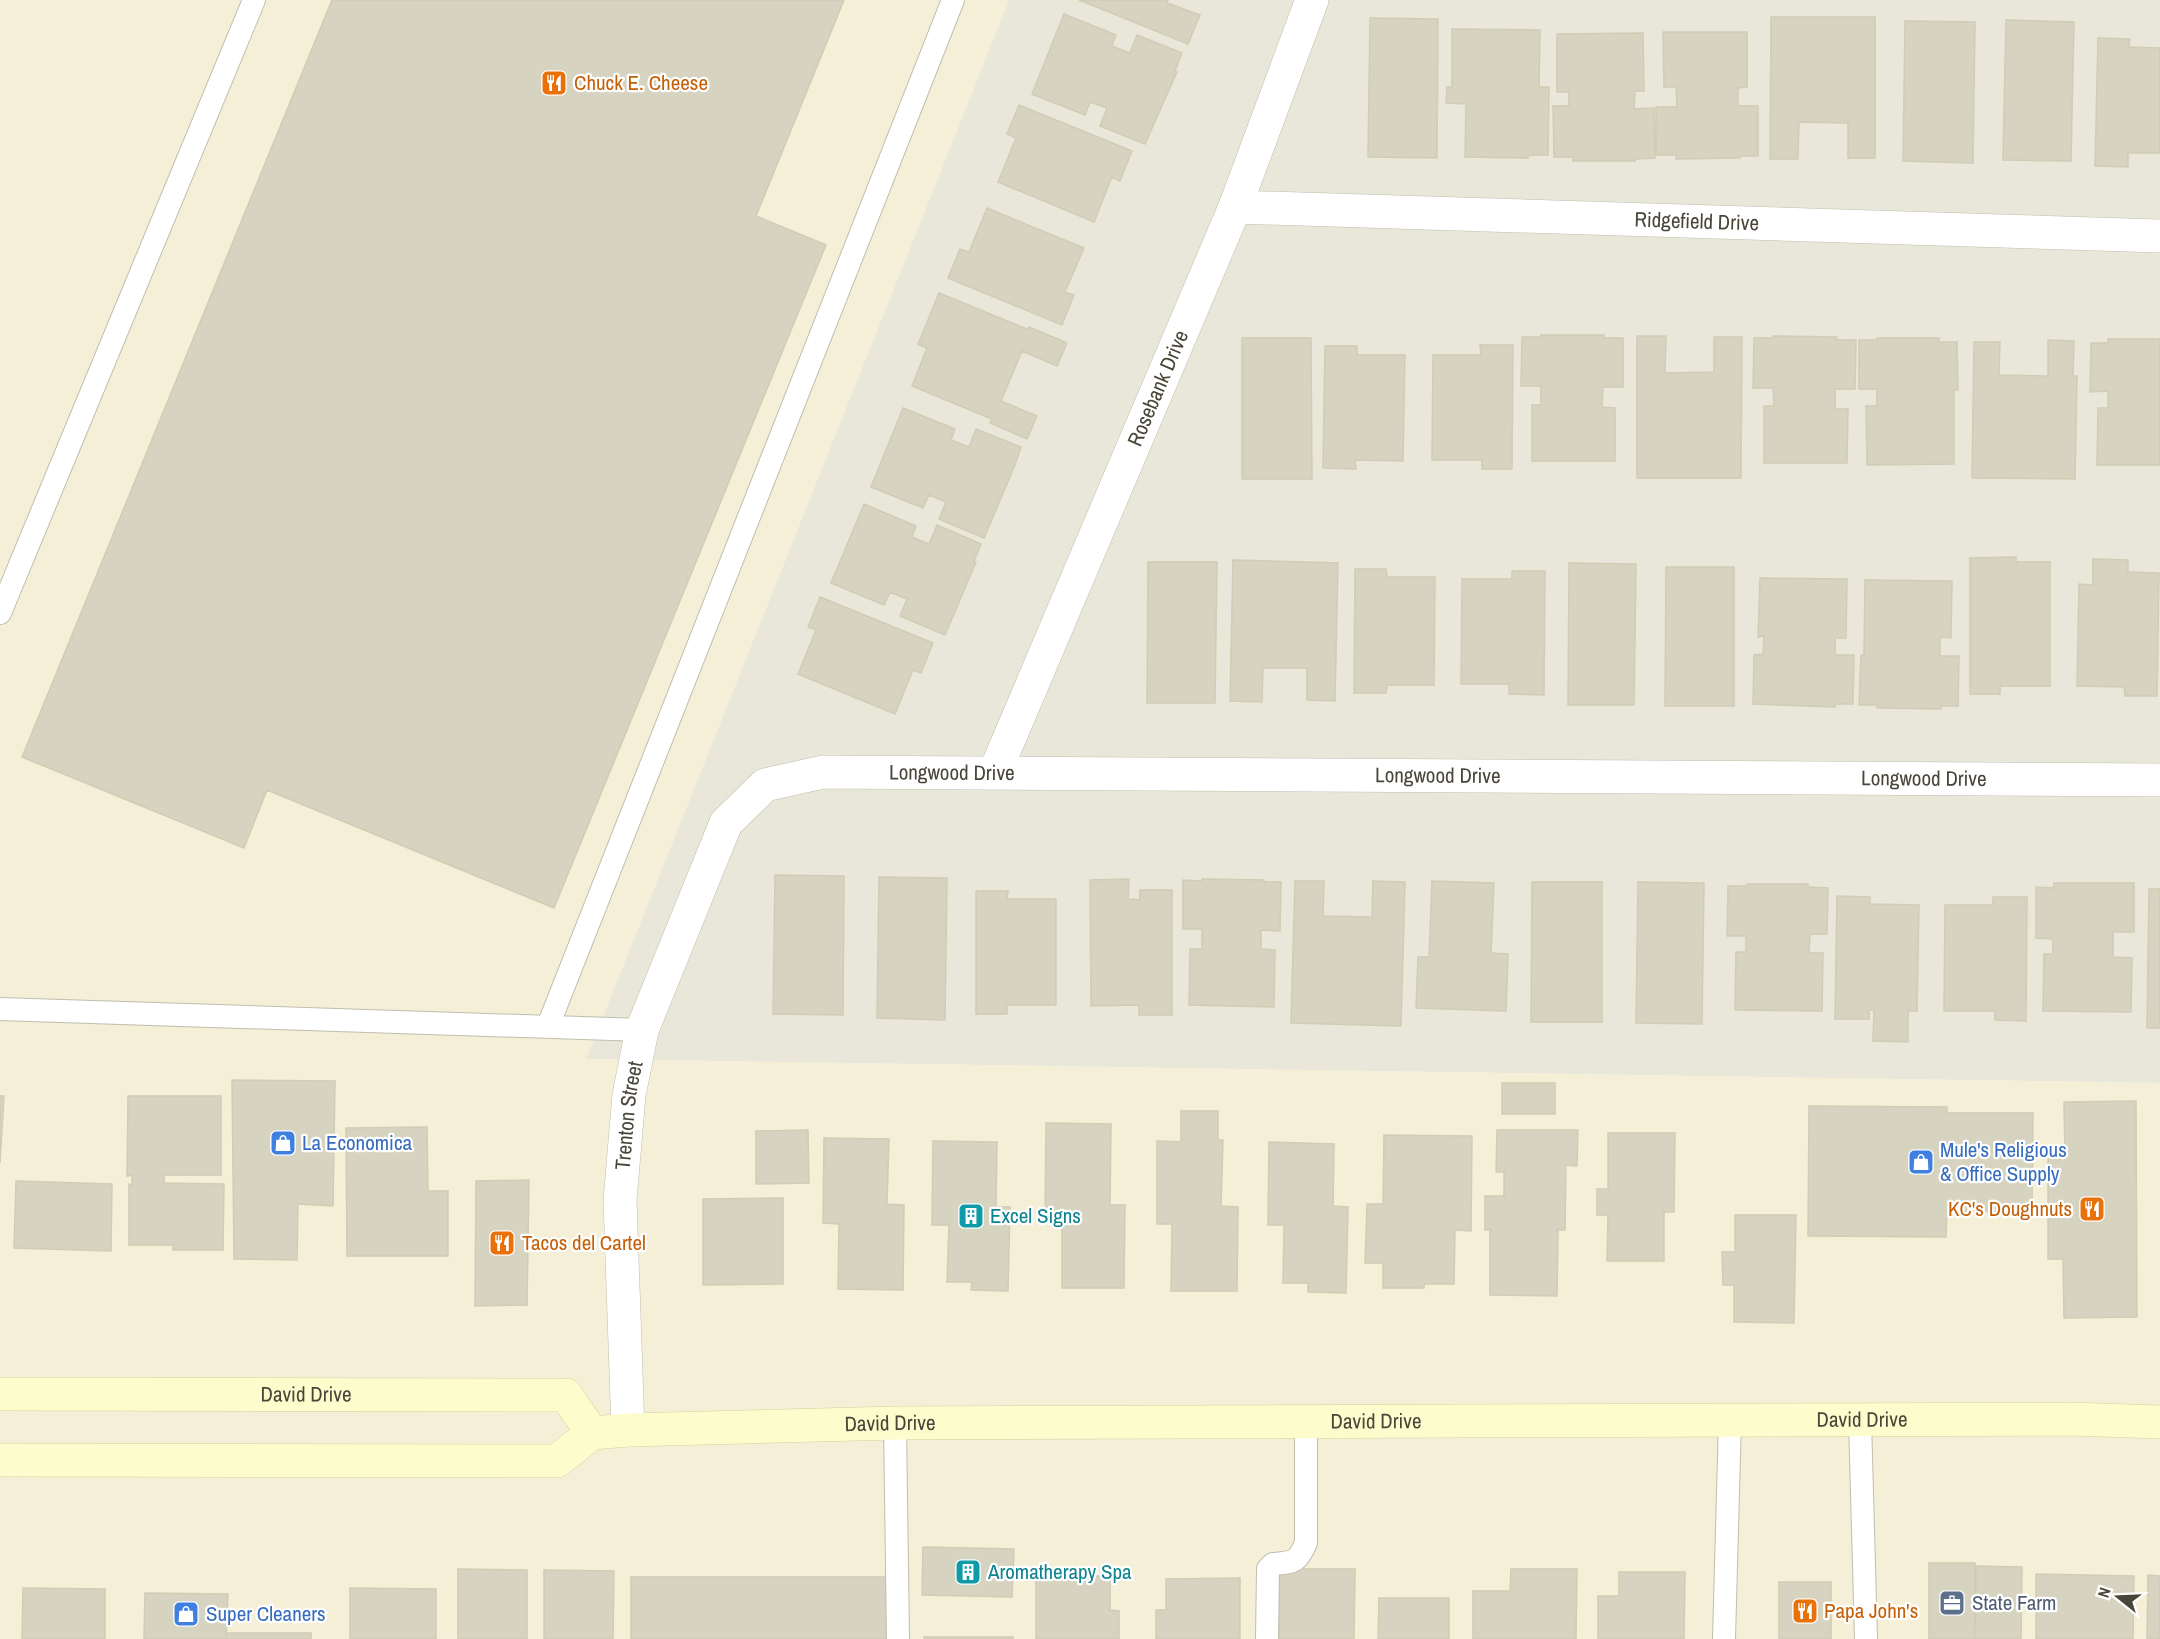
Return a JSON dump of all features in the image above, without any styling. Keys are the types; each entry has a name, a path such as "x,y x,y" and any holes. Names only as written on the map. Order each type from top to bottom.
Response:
{"main road":[{"name":"David Drive","path":"0,1394 566,1395 592,1433 628,1430 896,1423 2071,1419 2160,1422"},
{"path":"0,1460 557,1461 592,1433"}],"street":[{"name":"Rosebank Drive","path":"995,772 1235,207 1312,0"},
{"name":"Ridgefield Drive","path":"1235,207 2160,236"},
{"name":"Longwood Drive","path":"732,820 765,785 823,772 2160,780"},
{"name":"Trenton Street","path":"628,1430 620,1200 629,1095 642,1030 726,823 732,820"}],"lane":[{"path":"0,613 254,0"},
{"path":"548,1026 953,0"},
{"path":"0,1009 642,1030"},
{"path":"1724,1639 1730,1420"},
{"path":"1860,1420 1866,1639"},
{"path":"1267,1639 1268,1569 1273,1564 1293,1562 1300,1557 1306,1543 1306,1421"},
{"path":"896,1423 897,1639"}],"shaded area":[{"path":"0,0 1009,0 586,1059 2160,1083 2160,1639 0,1639"},
{"path":"1009,0 2160,0 2160,1083 586,1059"}],"building":[{"path":"332,0 844,0 756,216 826,245 554,908 267,790 244,848 22,757"},
{"path":"1079,0 1168,0 1167,3 1200,15 1188,44"},
{"path":"1064,14 1116,35 1112,46 1130,53 1137,35 1182,53 1175,71 1177,72 1145,144 1100,126 1107,108 1090,102 1085,115 1032,94"},
{"path":"1771,17 1875,17 1875,158 1848,158 1848,123 1799,122 1798,159 1770,159"},
{"path":"1370,18 1438,19 1437,158 1368,157"},
{"path":"2006,20 2074,22 2071,161 2003,160"},
{"path":"1905,21 1975,22 1973,163 1903,161"},
{"path":"1452,29 1540,30 1539,87 1549,87 1548,155 1528,155 1528,158 1465,157 1466,104 1446,103 1447,87 1452,87"},
{"path":"1663,32 1747,32 1747,87 1738,88 1738,106 1758,106 1758,156 1676,159 1676,155 1656,155 1656,107 1677,107 1676,87 1664,87"},
{"path":"1643,33 1644,91 1635,91 1634,109 1654,108 1655,158 1635,159 1635,161 1573,161 1573,157 1554,157 1553,106 1569,106 1569,92 1557,92 1557,34"},
{"path":"2098,38 2130,39 2129,47 2160,48 2160,153 2128,153 2128,167 2095,166"},
{"path":"1019,105 1132,151 1120,181 1112,177 1094,222 998,182 1016,138 1007,134"},
{"path":"987,208 1084,248 1065,292 1074,295 1062,325 948,278 960,249 969,252"},
{"path":"939,293 1067,343 1057,366 1022,351 1001,401 1037,416 1027,439 990,423 992,419 912,386 927,348 918,344"},
{"path":"1541,335 1604,335 1604,338 1623,338 1623,387 1603,387 1602,407 1615,408 1615,461 1532,461 1532,405 1541,405 1541,386 1521,386 1522,337 1541,337"},
{"path":"1637,336 1666,336 1665,373 1714,372 1714,337 1742,337 1741,478 1637,478"},
{"path":"1773,336 1837,337 1836,340 1856,340 1855,389 1835,389 1835,409 1848,409 1847,463 1764,463 1764,406 1774,406 1773,388 1753,388 1754,338 1773,338"},
{"path":"1242,338 1311,338 1312,479 1242,479"},
{"path":"1877,338 1939,338 1939,342 1957,342 1958,390 1954,390 1954,464 1867,465 1866,406 1877,406 1877,389 1859,389 1859,340 1877,340"},
{"path":"2108,339 2160,339 2160,465 2097,465 2098,408 2108,408 2108,391 2090,392 2091,343 2108,343"},
{"path":"2048,340 2074,341 2073,376 2077,376 2075,479 1972,478 1974,342 2000,342 1999,375 2048,376"},
{"path":"1480,345 1513,345 1512,469 1482,469 1482,460 1432,460 1433,355 1481,355"},
{"path":"1325,346 1357,346 1357,355 1405,355 1403,461 1355,460 1356,469 1323,468"},
{"path":"903,408 955,429 951,440 969,447 976,429 1021,447 984,538 939,519 946,502 929,495 923,508 871,487"},
{"path":"864,504 916,526 912,537 929,544 937,525 981,544 974,561 976,562 945,635 900,616 907,599 890,592 884,605 831,583"},
{"path":"2016,557 2016,562 2050,562 2050,686 2000,686 2000,694 1970,694 1970,558"},
{"path":"2093,559 2128,560 2128,572 2159,573 2157,696 2125,696 2124,687 2077,686 2079,584 2093,585"},
{"path":"1233,560 1338,563 1335,701 1307,700 1307,668 1263,668 1262,702 1230,701"},
{"path":"1148,562 1217,562 1215,703 1147,703"},
{"path":"1569,563 1636,564 1634,705 1568,705"},
{"path":"1666,567 1734,567 1734,706 1665,706"},
{"path":"1355,569 1386,569 1387,577 1435,577 1434,685 1387,685 1386,693 1354,693"},
{"path":"1512,571 1545,571 1544,695 1509,694 1509,684 1461,684 1462,579 1512,579"},
{"path":"1760,578 1847,579 1846,638 1835,638 1835,655 1854,655 1853,704 1836,704 1835,707 1753,704 1754,655 1763,654 1764,636 1758,637"},
{"path":"1865,580 1952,581 1951,638 1940,637 1940,656 1959,656 1958,706 1941,706 1941,709 1877,708 1877,705 1859,705 1861,655 1864,655"},
{"path":"820,597 933,643 921,673 913,670 895,714 798,674 816,630 808,627"},
{"path":"775,875 844,876 843,1015 773,1014"},
{"path":"879,877 947,878 945,1020 877,1018"},
{"path":"1129,879 1128,899 1140,900 1140,890 1172,890 1172,1015 1139,1015 1139,1005 1091,1006 1090,880"},
{"path":"1202,879 1281,882 1280,931 1261,930 1261,949 1275,950 1274,1007 1189,1005 1190,949 1202,949 1202,929 1183,929 1183,880 1202,881"},
{"path":"1295,881 1324,881 1323,916 1372,917 1373,881 1405,882 1401,1026 1291,1023"},
{"path":"1432,881 1494,883 1491,953 1508,954 1506,1011 1416,1008 1418,957 1429,957"},
{"path":"1532,882 1602,882 1602,1022 1531,1022"},
{"path":"1638,882 1704,883 1702,1024 1636,1023"},
{"path":"2054,883 2134,883 2134,932 2113,932 2113,957 2132,958 2131,1012 2043,1011 2044,954 2053,954 2053,939 2036,938 2036,887 2054,888"},
{"path":"1747,884 1808,884 1808,887 1828,888 1827,934 1810,934 1809,953 1823,953 1822,1011 1735,1010 1736,952 1746,952 1746,936 1727,936 1728,886 1747,886"},
{"path":"2149,889 2160,889 2160,1028 2147,1028"},
{"path":"976,891 1008,891 1007,899 1056,899 1056,1005 1007,1005 1007,1014 976,1014"},
{"path":"1837,896 1870,897 1870,904 1919,905 1917,1011 1908,1011 1908,1042 1873,1041 1874,1010 1869,1010 1869,1019 1835,1019"},
{"path":"1993,897 2027,897 2026,1021 1995,1020 1995,1011 1944,1011 1945,905 1993,905"},
{"name":"La Economica","path":"232,1080 335,1081 333,1206 298,1204 297,1260 234,1259"},
{"path":"1502,1083 1555,1083 1555,1114 1502,1114"},
{"path":"0,1096 4,1096 0,1163"},
{"path":"128,1096 221,1096 221,1175 164,1175 164,1183 224,1184 223,1250 173,1250 173,1245 129,1245 129,1184 132,1185 132,1175 127,1176"},
{"name":"KC's Doughnuts","path":"2136,1101 2137,1317 2064,1318 2063,1259 2048,1259 2048,1159 2065,1159 2064,1102"},
{"name":"Mule's Religious & Office Supply","path":"1809,1106 1947,1107 1947,1113 2033,1113 2032,1212 1947,1211 1946,1237 1808,1236"},
{"path":"1181,1111 1218,1111 1218,1140 1223,1140 1221,1206 1238,1207 1237,1291 1171,1291 1172,1224 1157,1224 1157,1141 1181,1142"},
{"path":"1046,1123 1111,1124 1110,1205 1125,1205 1124,1288 1062,1288 1062,1224 1045,1223"},
{"path":"427,1127 428,1191 448,1191 448,1256 347,1256 346,1128"},
{"path":"808,1130 809,1183 756,1184 756,1131"},
{"path":"1497,1130 1578,1130 1577,1166 1566,1165 1565,1230 1558,1230 1557,1296 1490,1295 1490,1230 1485,1230 1485,1196 1504,1196 1504,1172 1496,1172"},
{"path":"1608,1133 1675,1133 1674,1212 1664,1212 1664,1261 1607,1261 1608,1215 1597,1215 1597,1189 1608,1189"},
{"path":"1384,1135 1472,1136 1471,1231 1455,1230 1454,1284 1424,1284 1424,1288 1383,1288 1383,1263 1365,1263 1367,1204 1383,1204"},
{"path":"824,1138 889,1139 887,1204 904,1205 903,1290 838,1289 839,1224 823,1223"},
{"name":"Excel Signs","path":"933,1141 997,1142 996,1207 1010,1207 1008,1291 971,1290 972,1282 947,1282 949,1225 932,1225"},
{"path":"1269,1142 1334,1144 1333,1206 1348,1207 1346,1293 1308,1292 1308,1283 1283,1283 1284,1225 1268,1225"},
{"name":"Tacos del Cartel","path":"529,1180 527,1305 475,1306 476,1181"},
{"path":"16,1181 112,1184 111,1251 14,1248"},
{"path":"783,1198 783,1284 703,1285 703,1199"},
{"path":"1735,1215 1796,1215 1794,1323 1734,1322 1734,1285 1723,1285 1722,1252 1735,1252"},
{"name":"Aromatherapy Spa","path":"923,1547 1014,1549 1012,1597 922,1595"},
{"name":"State Farm","path":"1929,1563 1975,1563 1975,1639 1929,1639"},
{"path":"1976,1566 2022,1567 2021,1639 1975,1639"},
{"path":"458,1569 527,1570 527,1639 458,1639"},
{"path":"1279,1569 1355,1569 1354,1639 1279,1639"},
{"path":"1511,1569 1577,1569 1576,1639 1473,1639 1473,1591 1510,1591"},
{"path":"544,1570 614,1571 613,1639 544,1639"},
{"path":"1619,1572 1685,1572 1684,1639 1598,1639 1598,1596 1619,1596"},
{"path":"2036,1574 2134,1576 2133,1639 2036,1639"},
{"path":"2148,1575 2160,1576 2160,1639 2147,1639"},
{"path":"1036,1576 1110,1576 1110,1610 1119,1611 1119,1639 1036,1639"},
{"path":"631,1577 893,1577 893,1639 631,1639"},
{"path":"1240,1578 1240,1639 1156,1639 1156,1610 1166,1610 1166,1579"},
{"name":"Papa John's","path":"1779,1582 1831,1582 1831,1639 1779,1639"},
{"path":"23,1588 105,1589 105,1639 22,1639"},
{"path":"350,1588 436,1589 436,1639 350,1639"},
{"name":"Super Cleaners","path":"145,1593 228,1594 226,1639 144,1639"},
{"path":"1379,1598 1449,1598 1449,1639 1378,1639"},
{"path":"227,1633 311,1633 311,1639 226,1639"},
{"path":"924,1637 1013,1637 1013,1639 924,1639"}],"place":[{"name":"Chuck E. Cheese","path":"554,83"},
{"name":"La Economica","path":"283,1143"},
{"name":"Mule's Religious & Office Supply","path":"1921,1162"},
{"name":"KC's Doughnuts","path":"2092,1209"},
{"name":"Excel Signs","path":"971,1216"},
{"name":"Tacos del Cartel","path":"502,1243"},
{"name":"Aromatherapy Spa","path":"968,1572"},
{"name":"State Farm","path":"1952,1603"},
{"name":"Papa John's","path":"1805,1611"},
{"name":"Super Cleaners","path":"186,1614"}]}
